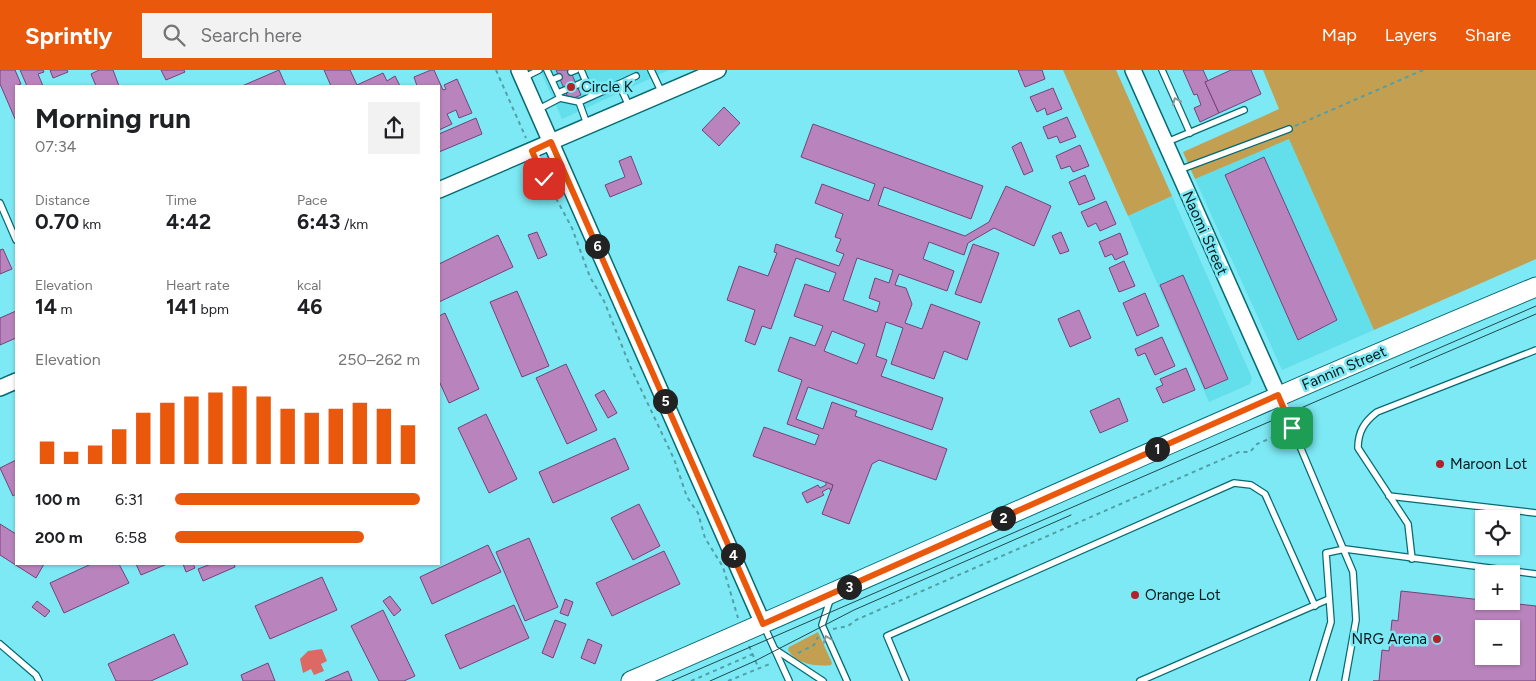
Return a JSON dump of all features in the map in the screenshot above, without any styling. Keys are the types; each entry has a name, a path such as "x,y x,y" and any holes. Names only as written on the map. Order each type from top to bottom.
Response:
{"main road":[{"name":"Fannin Street","path":"631,681 832,594 1278,395 1536,287"}],"street":[{"path":"440,190 718,70"},
{"name":"Naomi Street","path":"1132,70 1278,395"},
{"path":"521,74 763,624"},
{"path":"0,388 15,381"}],"lane":[{"path":"521,74 539,70"},
{"path":"547,70 559,96 579,102 636,76"},
{"path":"581,70 592,96"},
{"path":"651,70 662,94"},
{"path":"1162,70 1190,133"},
{"path":"552,80 559,77"},
{"path":"576,85 586,81"},
{"path":"619,84 630,108"},
{"path":"537,110 565,90"},
{"path":"579,102 588,126"},
{"path":"1165,143 1244,110"},
{"path":"1177,170 1288,129"},
{"path":"0,203 15,238"},
{"path":"1412,558 1408,524 1358,448 1360,432 1370,418 1401,402 1536,350"},
{"path":"1278,395 1345,549 1353,572 1356,620 1345,681"},
{"path":"906,681 887,636 1234,482 1258,488 1269,500 1315,606"},
{"path":"1389,496 1536,513"},
{"path":"1313,681 1331,622 1326,554 1345,549 1536,574"},
{"path":"832,594 823,615 822,625 847,681"},
{"path":"1140,681 1330,599"},
{"path":"763,624 789,681"},
{"path":"0,644 36,675 39,681"},
{"path":"776,650 823,681"}],"path":[{"path":"496,70 544,179 572,228 590,277 604,301 630,366 674,459 687,497 698,513 705,538 722,567 736,611"},
{"path":"1288,129 1423,70"},
{"path":"831,630 848,626 856,620 1238,452 1250,452 1257,444 1292,428"},
{"path":"792,656 814,645 820,635"},
{"path":"691,681 753,654"},
{"path":"728,681 769,665"}],"shaded area":[{"path":"540,70 669,70 562,119"},
{"path":"1063,70 1116,70 1172,196 1128,216"},
{"path":"1263,70 1536,70 1536,259 1374,330 1289,139 1195,179 1183,152 1279,109"},
{"path":"1289,138 1374,330 1282,370 1195,179"},
{"path":"1172,196 1252,378 1250,384 1209,402 1128,216"},
{"path":"818,632 832,663 831,665 807,664 796,659 788,650 789,647"},
{"path":"322,649 327,661 321,664 324,671 314,675 311,669 303,673 300,659 308,651"}],"building":[{"path":"0,70 15,70 21,84 15,85 15,119 0,84"},
{"path":"20,70 43,70 44,72 38,74 43,85 27,85"},
{"path":"50,70 67,70 68,72 53,78"},
{"path":"99,70 113,70 119,85 96,85 91,74"},
{"path":"161,70 184,70 185,72 166,80"},
{"path":"279,70 286,85 244,85"},
{"path":"324,70 350,70 357,85 331,85"},
{"path":"434,70 443,90 446,89 444,85 457,79 472,113 459,118 456,110 447,114 452,124 440,130 440,85 417,85 414,77"},
{"name":"Circle K","path":"556,70 570,70 581,95 569,100"},
{"path":"1018,70 1042,70 1045,79 1025,87"},
{"path":"1183,70 1203,70 1208,81 1205,82 1219,113 1200,122 1194,108 1201,105 1197,94 1194,95"},
{"path":"1231,70 1251,70 1261,94 1219,113 1205,82"},
{"path":"383,73 387,81 395,76 400,85 357,85"},
{"path":"1053,88 1062,109 1047,115 1045,108 1037,112 1030,97"},
{"path":"724,107 740,123 719,146 702,130"},
{"path":"1067,117 1076,137 1060,143 1057,136 1048,139 1043,127"},
{"path":"476,118 482,134 440,152 440,134"},
{"path":"813,124 983,186 971,219 884,187 878,205 965,236 989,222 1006,186 1051,206 1034,246 994,228 968,243 964,255 929,242 923,259 954,271 947,291 899,274 895,285 906,288 912,304 905,323 922,329 931,304 980,322 967,360 944,351 934,379 891,364 903,328 886,322 876,356 887,360 881,376 943,398 932,430 808,387 796,419 823,429 832,402 857,411 855,416 947,449 936,480 879,460 872,464 849,524 822,514 833,485 753,456 764,427 815,445 819,435 787,424 802,380 778,371 790,337 815,346 823,326 794,316 805,284 829,292 836,273 796,258 771,329 762,326 755,345 745,341 755,310 727,300 739,266 768,276 777,253 774,252 776,244 839,266 844,254 836,251 841,239 835,237 843,214 815,203 822,184 869,201 875,184 801,157","holes":["857,258 893,270 889,283 875,278 869,298 880,302 877,312 843,300","832,331 865,344 857,364 824,351"]},
{"path":"1021,142 1033,171 1024,175 1012,147"},
{"path":"1080,145 1089,166 1073,172 1070,166 1061,169 1056,156"},
{"path":"631,156 642,184 610,197 605,185 625,177 619,161"},
{"path":"1264,157 1337,320 1298,340 1225,175"},
{"path":"1085,175 1095,199 1079,205 1069,182"},
{"path":"1106,201 1116,224 1100,231 1096,223 1088,227 1081,212"},
{"path":"537,232 547,255 538,259 528,235"},
{"path":"1061,232 1069,251 1060,254 1052,236"},
{"path":"1120,233 1128,254 1115,260 1112,254 1105,257 1099,242"},
{"path":"498,235 513,267 440,302 440,264"},
{"path":"973,244 999,253 981,303 955,294"},
{"path":"3,249 12,269 0,274 0,250"},
{"path":"1124,261 1135,286 1119,292 1109,268"},
{"path":"1183,275 1228,379 1205,389 1160,285"},
{"path":"517,291 549,366 522,377 490,302"},
{"path":"1145,293 1159,326 1137,336 1123,303"},
{"path":"1079,310 1091,338 1070,347 1058,319"},
{"path":"15,311 15,338 0,345 0,318"},
{"path":"445,313 479,389 449,403 440,383 440,316"},
{"path":"1162,337 1175,366 1155,375 1145,353 1138,356 1135,349"},
{"path":"566,364 597,430 567,444 536,378"},
{"path":"1186,368 1195,390 1163,403 1156,388 1163,385 1160,379"},
{"path":"604,390 617,413 608,418 595,395"},
{"path":"1119,398 1128,421 1100,433 1090,411"},
{"path":"486,414 517,479 489,493 458,428"},
{"path":"615,438 629,469 553,503 539,472"},
{"path":"15,460 15,495 13,496 0,468"},
{"path":"826,482 833,485 831,491 829,488 822,492 824,495 807,503 802,493 818,485 820,488 826,485"},
{"path":"639,504 660,546 633,560 611,518"},
{"path":"0,524 15,533 15,565 0,555"},
{"path":"529,538 558,607 525,621 496,552"},
{"path":"488,545 501,572 432,604 420,577"},
{"path":"664,551 680,584 612,616 596,583"},
{"path":"16,565 43,565 36,578"},
{"path":"89,565 120,565 129,583 64,613 50,583"},
{"path":"136,565 165,565 141,575"},
{"path":"183,565 194,565 195,568 186,572"},
{"path":"208,565 234,565 235,567 203,581 198,569"},
{"path":"322,577 337,610 270,639 255,606"},
{"name":"NRG Arena","path":"1401,591 1475,599 1475,610 1520,610 1520,604 1536,606 1536,681 1379,681 1382,650 1389,651 1392,620 1398,621"},
{"path":"390,596 401,610 394,616 383,601"},
{"path":"565,599 573,602 568,616 560,613"},
{"path":"37,601 50,611 45,617 32,607"},
{"path":"514,605 529,638 460,669 445,635"},
{"path":"383,610 415,676 404,681 379,681 351,626"},
{"path":"555,620 566,624 553,658 542,653"},
{"path":"174,634 188,664 151,681 116,681 108,664"},
{"path":"588,639 602,645 595,664 581,658"},
{"path":"268,663 275,681 243,681 241,675"},
{"path":"348,671 352,681 325,681"}],"tram line":[{"path":"672,681 1536,306"},
{"path":"1410,368 1536,314"},
{"path":"710,681 755,661 854,610 1071,515"}],"place":[{"name":"Circle K","path":"571,87"},
{"name":"Maroon Lot","path":"1440,464"},
{"name":"Orange Lot","path":"1135,595"},
{"name":"NRG Arena","path":"1437,639"}],"route":[{"path":"544,179 532,151 551,142 763,624 1278,395 1292,428"}]}
